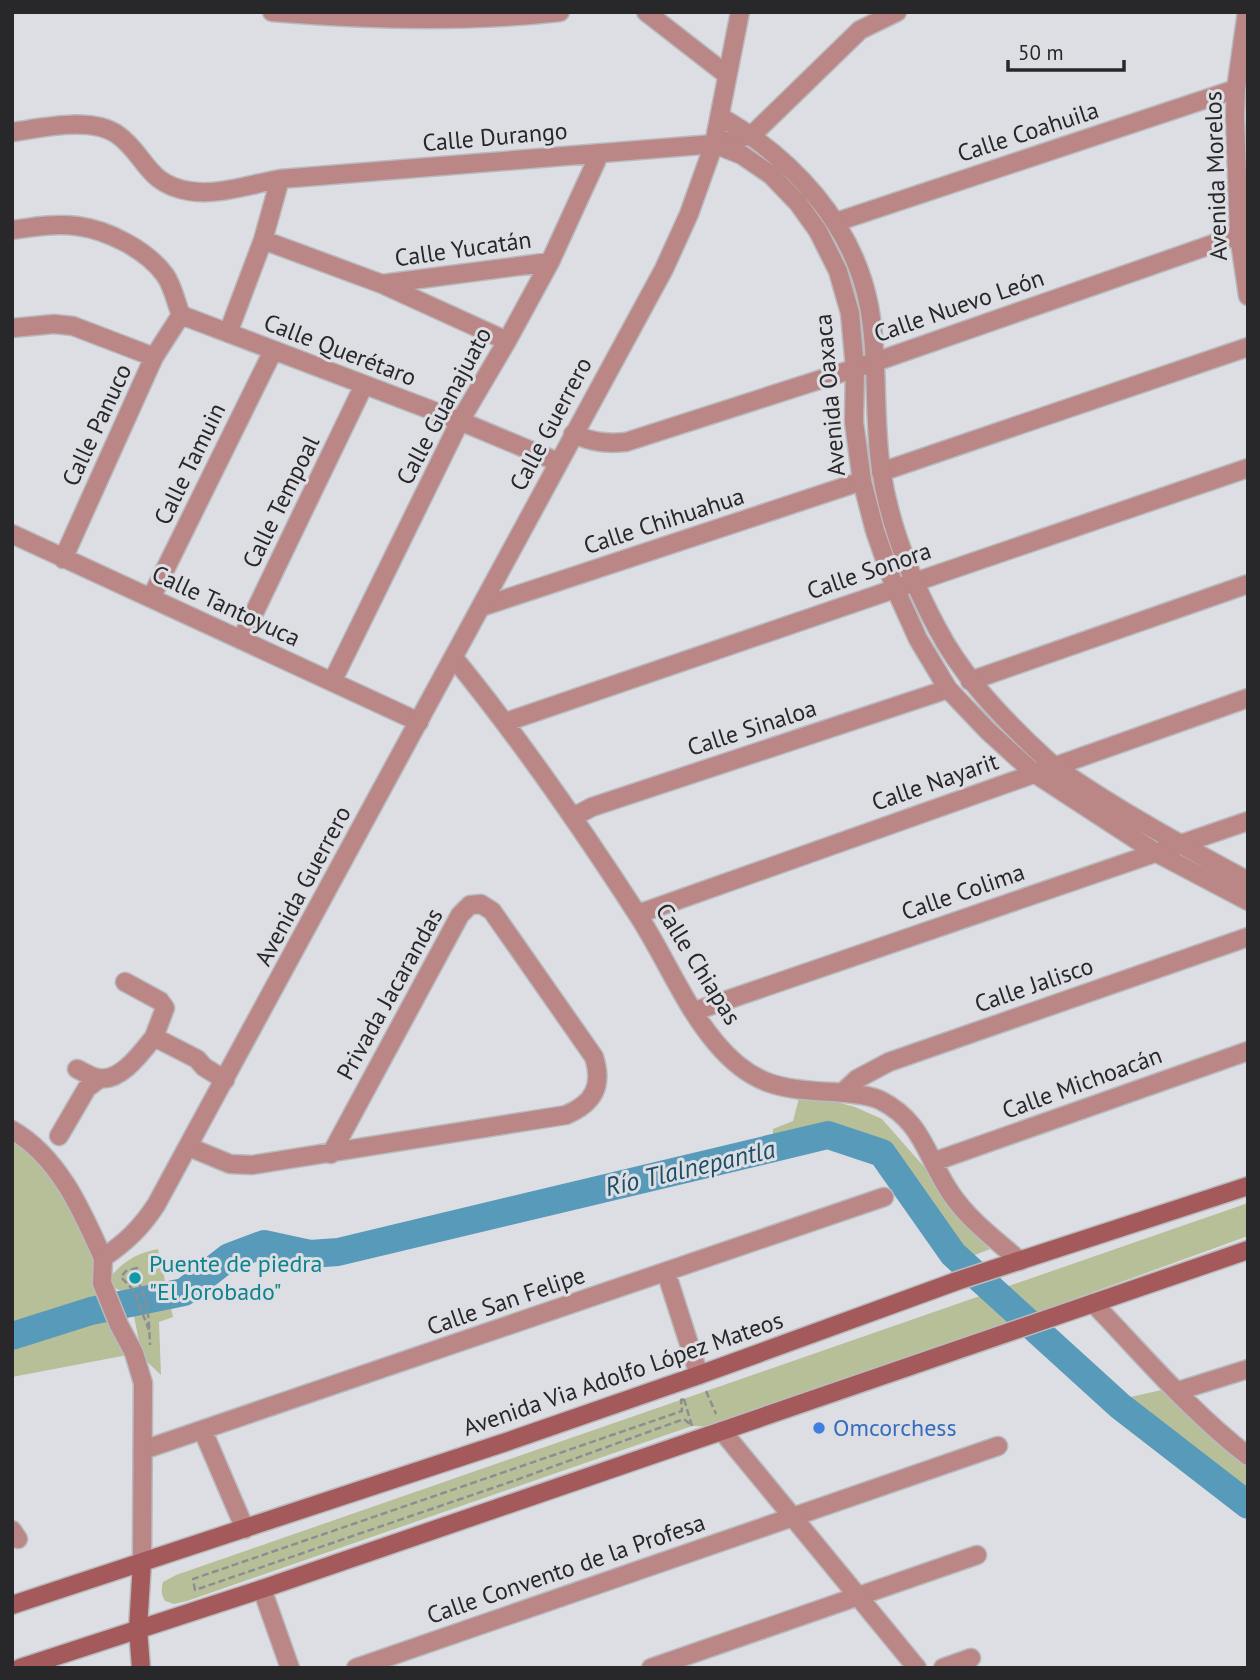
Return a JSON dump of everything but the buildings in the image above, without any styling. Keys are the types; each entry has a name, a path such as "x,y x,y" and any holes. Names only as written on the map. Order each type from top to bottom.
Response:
{"main road":[{"name":"Avenida Via Adolfo López Mateos","path":"12,1605 699,1375 957,1281 1248,1186"},
{"path":"20,1668 262,1589 1248,1250"},
{"path":"141,1668 138,1629 142,1562"}],"street":[{"path":"272,12 423,19 525,16 560,12"},
{"path":"646,12 727,75"},
{"name":"Calle Guerrero","path":"419,722 664,269 689,214 721,117 740,12"},
{"path":"714,144 752,135 853,37 897,12"},
{"name":"Avenida Morelos","path":"1247,12 1236,89 1239,235 1248,296"},
{"name":"Calle Coahuila","path":"836,222 1236,89"},
{"name":"Avenida Oaxaca","path":"721,117 752,135 811,189 836,222 855,261 869,305 875,362 875,418 881,471 895,525 914,581 938,631 970,681 1055,767 1179,844 1248,881"},
{"name":"Calle Durango","path":"12,132 70,125 97,127 118,135 148,171 167,184 188,191 210,192 280,179 714,144"},
{"name":"Avenida Oaxaca","path":"714,144 742,155 771,175 798,203 818,230 838,271 850,313 855,368 854,422 862,481 875,531 895,588 918,639 948,689 1034,774 1155,852 1248,901"},
{"name":"Calle Guanajuato","path":"332,682 460,421 550,262 600,153"},
{"path":"228,333 263,240 280,179"},
{"path":"12,230 51,225 78,226 108,236 144,254 166,276 181,316"},
{"name":"Calle Nuevo León","path":"573,434 592,442 626,442 875,362 1239,235"},
{"name":"Calle Yucatán","path":"263,240 382,284 507,341"},
{"name":"Calle Yucatán","path":"382,284 550,262"},
{"name":"Calle Querétaro","path":"181,316 460,421 558,462"},
{"name":"Calle Panuco","path":"63,559 155,358 181,316"},
{"path":"12,328 54,324 73,326 155,358"},
{"path":"881,471 1248,347"},
{"name":"Calle Tamuin","path":"151,598 273,351"},
{"name":"Calle Tempoal","path":"242,640 365,385"},
{"name":"Calle Sonora","path":"506,722 1248,468"},
{"name":"Calle Chihuahua","path":"481,607 862,481"},
{"name":"Calle Tantoyuca","path":"12,534 419,722"},
{"path":"970,681 1248,584"},
{"name":"Calle Chiapas","path":"454,658 506,722 573,817 638,914 716,1042 738,1065 764,1083 794,1091 876,1098 899,1111 916,1129 951,1194 968,1216 1020,1261"},
{"name":"Calle Sinaloa","path":"573,817 592,807 948,689"},
{"name":"Calle Nayarit","path":"638,914 1248,698"},
{"name":"Avenida Guerrero","path":"103,1258 127,1242 143,1225 189,1147 419,722"},
{"name":"Calle Colima","path":"695,1011 1248,821"},
{"name":"Privada Jacarandas","path":"189,1147 230,1164 252,1165 331,1154 566,1115 580,1109 591,1098 598,1077 594,1057 492,911 481,904 470,905 460,915 331,1154"},
{"name":"Calle Jalisco","path":"842,1093 858,1079 889,1062 1248,937"},
{"path":"59,1136 87,1088 99,1079 114,1076 129,1065 154,1037 165,1008 160,1001 125,982"},
{"path":"154,1037 197,1059 204,1067 227,1077"},
{"name":"Calle Michoacán","path":"933,1162 1248,1051"},
{"path":"77,1069 99,1079"},
{"path":"12,1130 44,1157 69,1187 103,1258 104,1290 139,1367 142,1383 142,1562"},
{"name":"Calle San Felipe","path":"143,1450 884,1197"},
{"path":"666,1272 699,1375"},
{"path":"1093,1303 1226,1439 1248,1456"},
{"path":"1178,1391 1248,1369"},
{"path":"203,1431 244,1529"},
{"path":"722,1431 917,1668"},
{"name":"Calle Convento de la Profesa","path":"356,1668 998,1446"},
{"path":"651,1668 977,1555"},
{"path":"262,1589 290,1668"},
{"path":"943,1668 971,1657"}],"path":[{"path":"149,1330 134,1291 121,1277 126,1271 137,1268 135,1278 141,1285 146,1309 149,1330 151,1354"},
{"path":"699,1375 722,1431"},
{"path":"684,1399 692,1426 684,1419 516,1480 195,1590 193,1578 682,1411 681,1400 684,1399"}],"green space":[{"path":"815,1096 855,1107 882,1119 926,1169 954,1214 990,1249 970,1257 962,1251 883,1143 837,1128 773,1136 773,1129 793,1121 799,1098"},
{"path":"12,1140 40,1160 66,1190 133,1354 12,1377"},
{"path":"1248,1203 1248,1236 721,1427 692,1426 187,1601 174,1604 165,1601 163,1596 163,1582 176,1575"},
{"path":"158,1249 173,1317 159,1322 161,1375 142,1357 130,1296 106,1283 128,1260"},
{"path":"1166,1389 1248,1459 1248,1495 1126,1398"}],"waterway":[{"name":"Río Tlalnepantla","path":"12,1336 91,1311 184,1292 229,1257 264,1244 310,1254 338,1252 828,1135 882,1153 953,1254 1120,1406 1248,1505"}],"place":[{"name":"Puente de piedra \"El Jorobado\"","path":"135,1278"},
{"name":"Omcorchess","path":"819,1428"}]}
